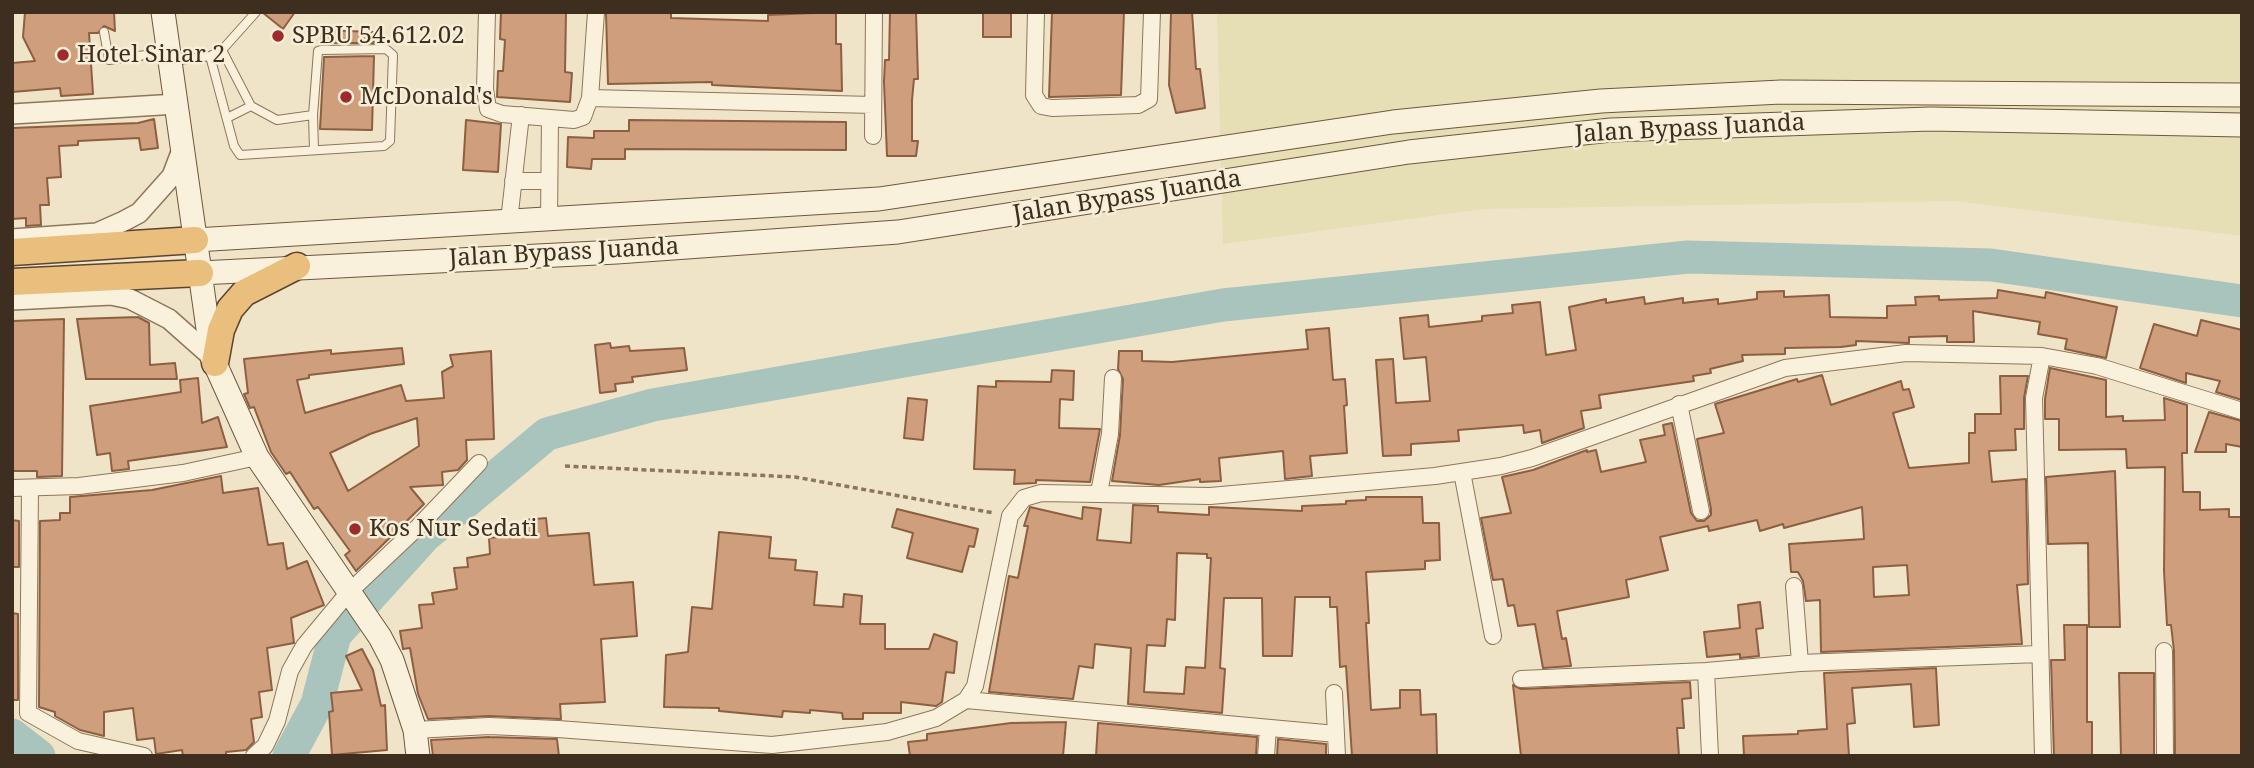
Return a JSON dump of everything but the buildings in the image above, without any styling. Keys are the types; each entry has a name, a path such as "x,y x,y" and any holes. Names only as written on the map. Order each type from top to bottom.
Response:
{"highway":[{"name":"Jalan Bypass Juanda","path":"12,252 195,240"},
{"path":"213,360 230,309 244,293 297,266"},
{"name":"Jalan Bypass Juanda","path":"12,282 200,273"}],"main road":[{"path":"163,12 213,360 257,457 374,629 392,660 415,730 418,756"},
{"name":"Jalan Bypass Juanda","path":"195,240 899,197 1393,122 1601,101 1781,92 2242,95"},
{"name":"Jalan Bypass Juanda","path":"200,273 297,266 617,252 898,232 1409,152 1611,130 1930,119 2242,125"}],"street":[{"path":"487,12 485,103 494,112 574,120 583,117 590,98 596,12"},
{"path":"873,136 874,12"},
{"path":"1036,12 1034,95 1041,106 1052,108 1138,105 1149,99 1152,12"},
{"path":"590,98 873,105"},
{"path":"12,114 177,104"},
{"path":"509,221 521,115"},
{"path":"549,220 550,118"},
{"path":"12,239 97,233 131,217 153,199 172,176 184,145"},
{"path":"513,181 549,181"},
{"path":"12,300 111,295 130,299 169,319 213,360"},
{"path":"415,730 489,726 772,745 895,730 936,718 966,699 978,673 1010,516 1024,498 1031,495 1099,493 1210,496 1462,472 1532,458 1785,368 1839,359 1906,353 2042,356 2097,366 2242,411"},
{"path":"2042,356 2035,398 2042,756"},
{"path":"1099,493 1110,433 1113,378"},
{"path":"1679,404 1701,511"},
{"path":"12,488 79,486 183,473 257,457"},
{"path":"254,756 265,746 277,721 290,671 304,646 478,463"},
{"path":"1462,472 1493,636"},
{"path":"30,488 28,713 78,741 144,756"},
{"path":"1794,586 1800,663"},
{"path":"2164,651 2165,756"},
{"path":"1521,679 1706,671 1800,663 2039,654"},
{"path":"1706,671 1710,756"},
{"path":"1334,693 1337,756"},
{"path":"966,699 1336,734"},
{"path":"1266,756 1268,728"}],"lane":[{"path":"104,32 108,60 210,56 222,50 256,12"},
{"path":"210,56 234,146 240,155 314,150 388,144 392,52 382,48 324,48 318,51 313,115 314,150"},
{"path":"222,50 251,106 277,120 313,115"},
{"path":"227,118 251,106"}],"path":[{"path":"565,466 795,477 1010,516"}],"shaded area":[{"path":"1217,12 2242,12 2242,236 1955,201 1483,209 1223,244"}],"waterway":[{"path":"289,756 317,704 335,635 426,535 547,434 653,405 1223,305 1688,257 1991,265 2242,301"},
{"path":"12,735 39,756"}],"place":[{"name":"SPBU 54.612.02","path":"278,36"},
{"name":"Hotel Sinar 2","path":"63,55"},
{"name":"McDonald's","path":"346,97"},
{"name":"Kos Nur Sedati","path":"355,529"}]}
